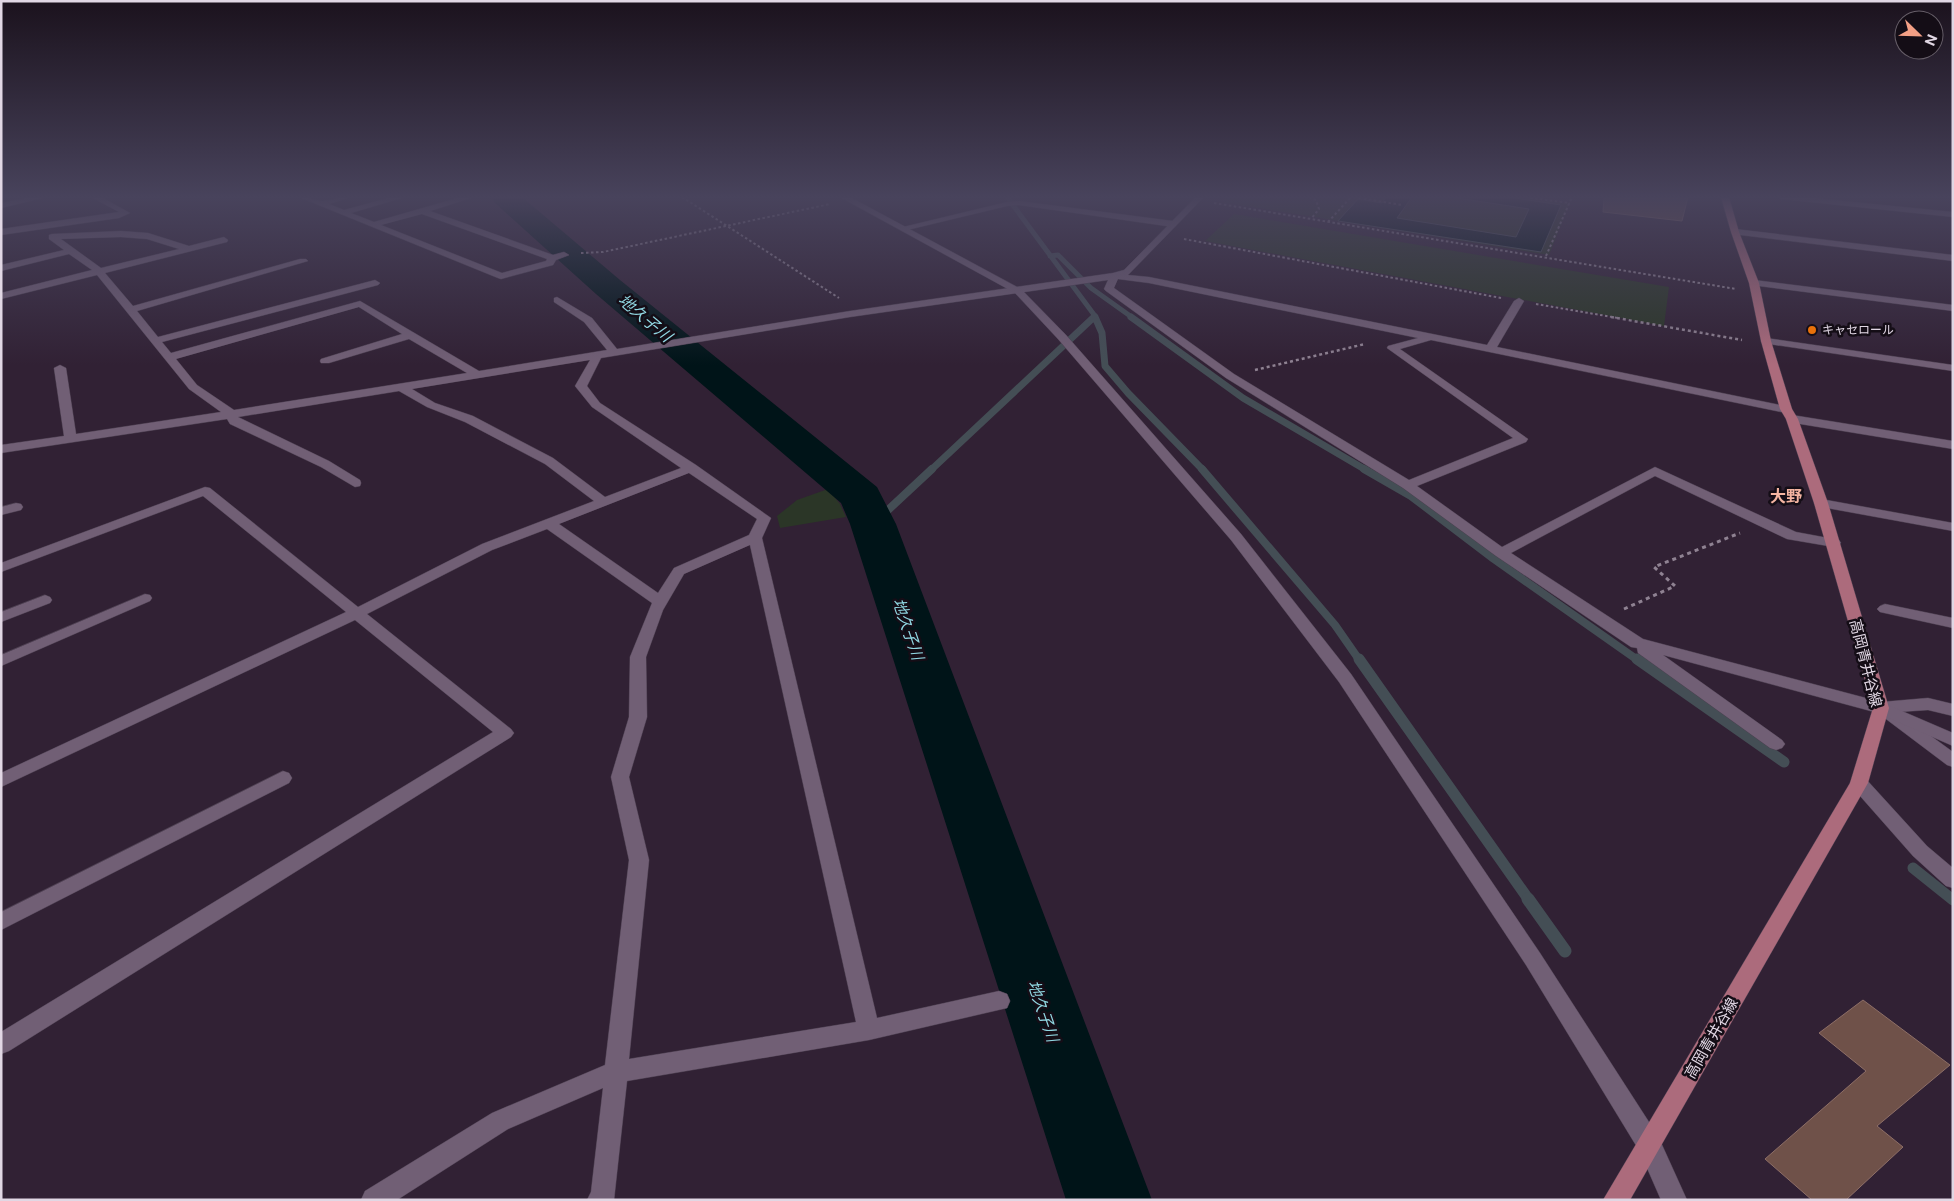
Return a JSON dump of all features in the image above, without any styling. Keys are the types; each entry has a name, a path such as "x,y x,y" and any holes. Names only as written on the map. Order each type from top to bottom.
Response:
{"main road":[{"name":"高岡青井谷線","path":"1616,1200 1859,783 1880,708 1822,504 1789,414 1766,341 1756,287 1743,253"}],"street":[{"path":"1,268 62,253"},
{"path":"73,253 98,271 193,387 230,414 234,420 325,464 355,482"},
{"path":"1,296 171,253"},
{"path":"443,253 501,276 550,263 552,258"},
{"path":"538,253 552,258 564,255"},
{"path":"949,253 1018,291 1062,337 1236,537 1345,678 1533,959 1649,1144 1674,1200"},
{"path":"1,449 478,375 861,312 1114,276 1127,272 1145,253"},
{"path":"1911,253 1953,258"},
{"path":"130,310 303,261"},
{"path":"1114,276 1158,282 1789,414 1953,445"},
{"path":"1114,276 1109,289 1230,376 1408,485 1501,554 1637,643 1776,744"},
{"path":"156,341 375,283"},
{"path":"1756,287 1953,308"},
{"path":"556,300 588,320 615,353"},
{"path":"1490,350 1519,301"},
{"path":"169,357 360,304 478,375"},
{"path":"325,361 410,335"},
{"path":"1408,485 1522,439 1392,348 1430,338"},
{"path":"1766,341 1953,368"},
{"path":"597,356 582,386 596,405 764,518 755,538 869,1030"},
{"path":"60,368 71,439"},
{"path":"400,387 431,405 469,419 549,461 605,503"},
{"path":"1,781 355,614 488,547 692,468"},
{"path":"1501,554 1655,471 1792,536 1834,544"},
{"path":"1,568 205,491 355,614 505,733 1,1044"},
{"path":"1822,504 1953,527"},
{"path":"1,511 16,507"},
{"path":"550,524 660,602"},
{"path":"600,1200 603,1195 639,860 620,777 638,717 638,657 655,610 679,571 755,538"},
{"path":"1,660 144,598"},
{"path":"1,617 45,600"},
{"path":"1885,609 1953,623"},
{"path":"1637,643 1880,708 1952,739"},
{"path":"1880,708 1928,704 1953,710"},
{"path":"1880,708 1946,758 1953,760"},
{"path":"1,922 283,778"},
{"path":"1859,783 1920,851 1953,880"},
{"path":"374,1200 500,1121 615,1072 869,1030 998,1002"}],"path":[{"path":"769,253 861,312"},
{"path":"1260,253 1742,340"},
{"path":"1527,253 1756,287"},
{"path":"1230,376 1401,335 1402,332"},
{"path":"1600,619 1675,586 1654,567 1764,523"}],"green space":[{"path":"1270,253 1467,253 1669,287 1664,326"},
{"path":"828,489 840,504 846,517 780,528 777,516 797,500"}],"building":[{"path":"1863,1000 1950,1065 1877,1126 1903,1147 1846,1200 1812,1200 1765,1159 1866,1071 1819,1033"}],"waterway":[{"name":"地久子川","path":"569,253 861,497 873,524 1109,1200"},
{"path":"1051,256 1058,255 1091,288 1133,318"},
{"path":"1051,256 1095,316"},
{"path":"931,470 1094,317"},
{"path":"1095,317 1102,333 1105,366 1128,393 1203,470"},
{"path":"1131,317 1243,398 1366,470"},
{"path":"873,524 932,469"},
{"path":"1202,469 1335,625 1360,661"},
{"path":"1364,469 1411,496 1494,559 1639,661"},
{"path":"1359,659 1529,900"},
{"path":"1637,659 1784,762"},
{"path":"1913,868 1953,900"},
{"path":"1528,899 1565,951"}],"place":[{"name":"キャセロール","path":"1812,330"}],"district":[{"name":"大野","path":"1786,496"}]}
